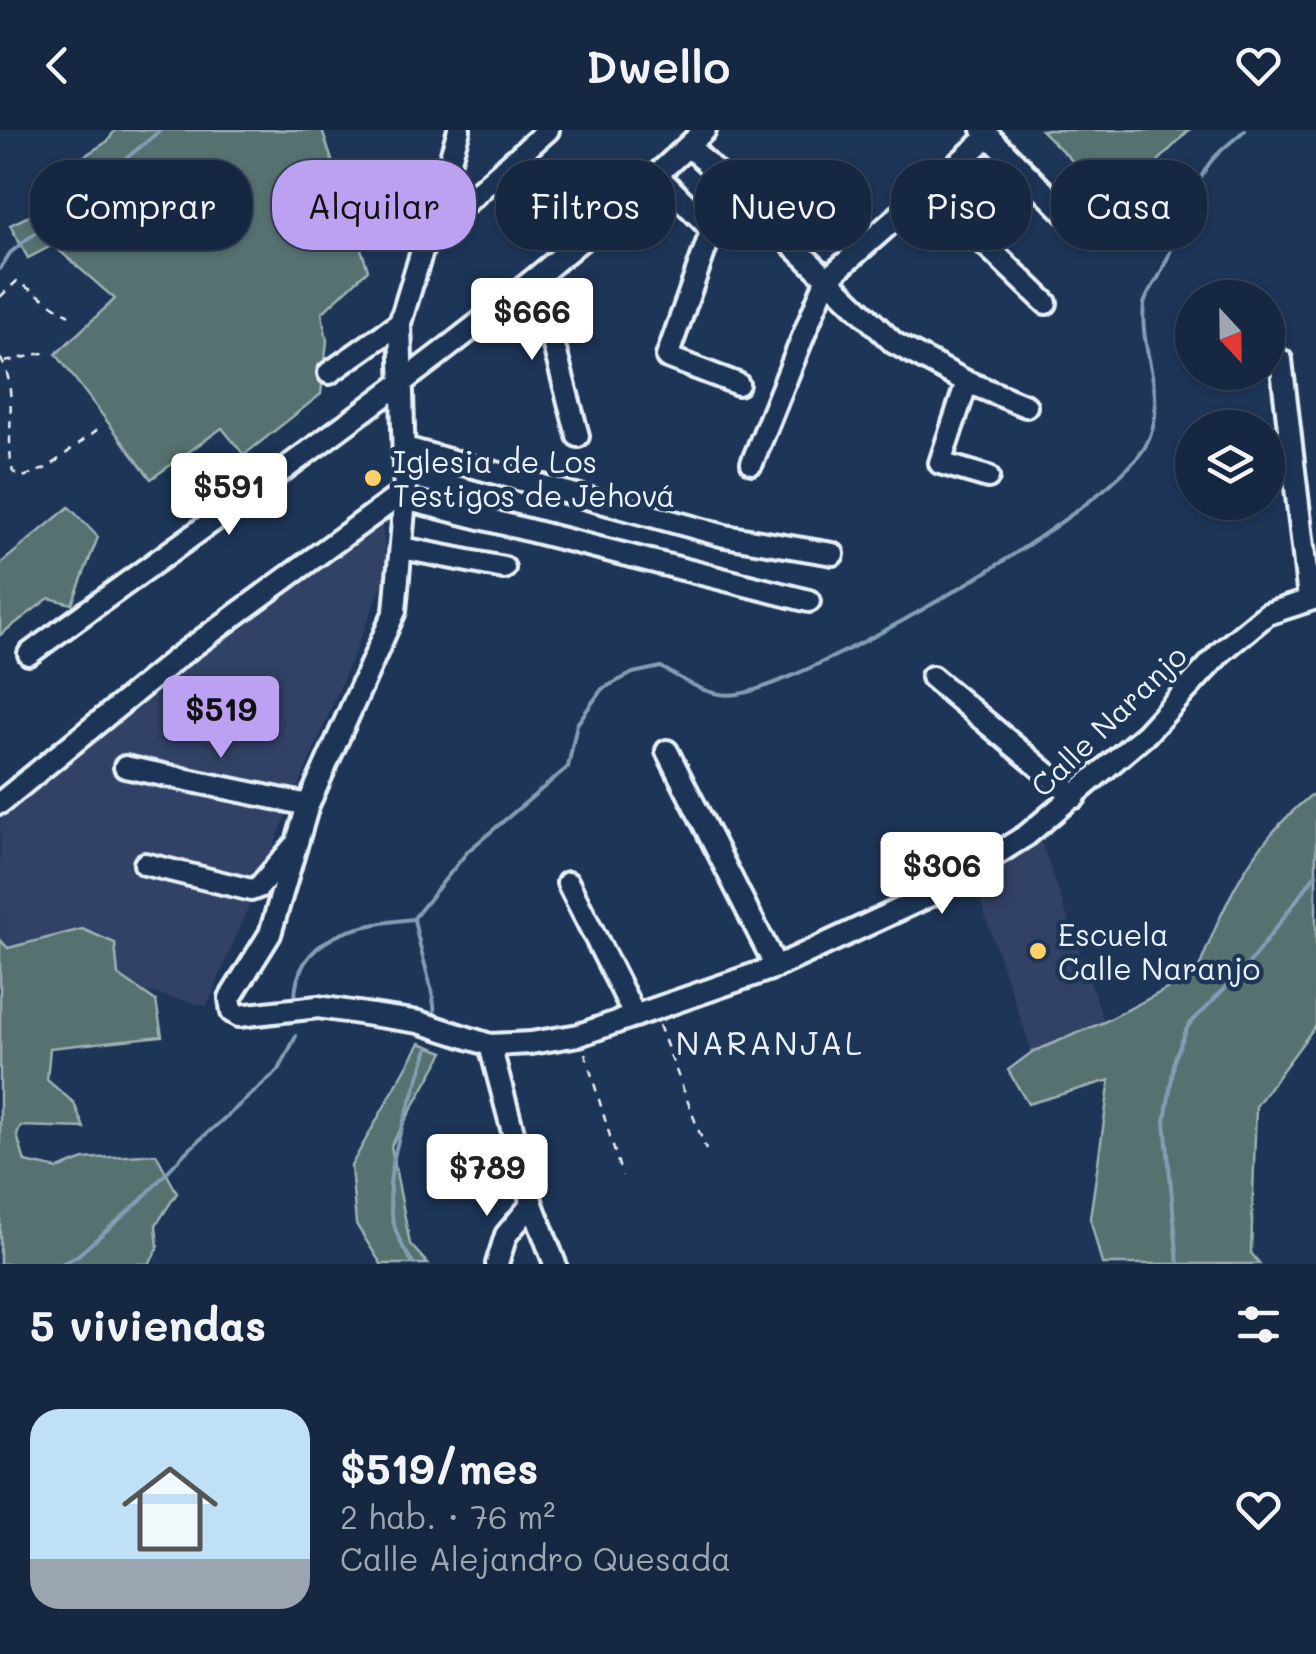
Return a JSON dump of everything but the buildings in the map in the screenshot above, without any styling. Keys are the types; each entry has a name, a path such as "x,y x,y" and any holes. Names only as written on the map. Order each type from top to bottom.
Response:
{"street":[{"path":"450,160 459,130"},
{"path":"476,194 548,130"},
{"path":"674,160 705,130"},
{"path":"960,160 986,133 1051,199"},
{"path":"688,146 755,205 894,344 967,382 1026,406"},
{"path":"675,193 708,226 710,235 667,357 738,384"},
{"path":"752,463 826,280 891,224"},
{"path":"422,250 400,323 399,382 405,448 402,548 394,611 308,805 270,934 230,998 232,1012 247,1016 284,1007 364,1012 419,1022 490,1045 532,1204 555,1264"},
{"path":"29,654 484,322 569,250"},
{"path":"991,250 1046,303"},
{"path":"536,278 578,436"},
{"path":"329,374 400,323"},
{"path":"967,382 940,463 988,477"},
{"path":"1285,390 1312,598"},
{"path":"405,448 725,536 833,554"},
{"path":"404,495 809,600"},
{"path":"0,803 177,658 404,495"},
{"path":"402,548 504,568"},
{"name":"Calle Naranjo","path":"490,1045 579,1035 644,1013 776,968 933,894 1027,836 1075,797 1146,734 1221,652 1267,614 1312,598"},
{"path":"932,677 1075,797"},
{"path":"667,751 776,968"},
{"path":"125,767 308,805"},
{"path":"144,864 252,890 259,887 297,841"},
{"path":"568,883 644,1013"},
{"path":"497,1264 506,1235 532,1204"}],"path":[{"path":"0,298 17,281 69,315"},
{"path":"51,351 2,360 13,472 23,477 47,468 98,428"},
{"path":"644,1013 706,1150"},
{"path":"579,1035 622,1176"}],"shaded area":[{"path":"382,524 387,574 207,1006 0,957 0,793"},
{"name":"Escuela Calle Naranjo","path":"1041,841 1104,1022 1032,1052 973,880"}],"green space":[{"path":"115,130 322,130 332,160 272,160 272,250 361,250 368,270 322,313 327,341 321,394 244,455 222,428 151,479 56,354 115,299 59,250 252,250 252,160 78,160 108,141"},
{"path":"1041,130 1189,130 1159,160 1071,160"},
{"path":"30,215 30,250 43,250 28,258 10,225"},
{"path":"69,507 98,537 72,604 49,598 0,635 0,564"},
{"path":"1311,795 1316,797 1316,1025 1256,1106 1251,1253 1260,1264 1102,1264 1090,1218 1110,1080 1028,1104 1008,1070 1032,1052 1104,1022 1197,973 1218,922 1255,854"},
{"path":"82,929 115,943 118,975 156,1001 162,1036 50,1048 47,1080 74,1103 84,1128 21,1126 17,1135 25,1162 58,1169 84,1159 156,1154 177,1193 156,1225 158,1248 149,1264 0,1264 0,940 8,948"},
{"path":"420,1043 444,1052 391,1146 410,1244 428,1264 381,1264 356,1224 351,1166"}],"waterway":[{"path":"0,269 10,253 161,130"},
{"path":"434,1018 414,918 468,851 568,767 577,724 602,689 633,673 661,667 717,694 738,694 776,682 829,659 956,590 1020,550 1120,476 1145,447 1155,412 1143,323 1145,302 1207,167 1245,130"},
{"path":"1178,1264 1165,1121 1175,1058 1188,1026 1251,961 1316,874"},
{"path":"295,1003 297,980 317,948 352,930 413,919"},
{"path":"61,1264 77,1256 139,1202 186,1152 279,1070 296,1036"},
{"path":"414,1264 399,1238 391,1212 390,1184 401,1130 428,1048"}],"place":[{"name":"Iglesia de Los Testigos de Jehová","path":"373,478"},
{"name":"Escuela Calle Naranjo","path":"1038,951"}],"district":[{"name":"NARANJAL","path":"770,1042"}]}
